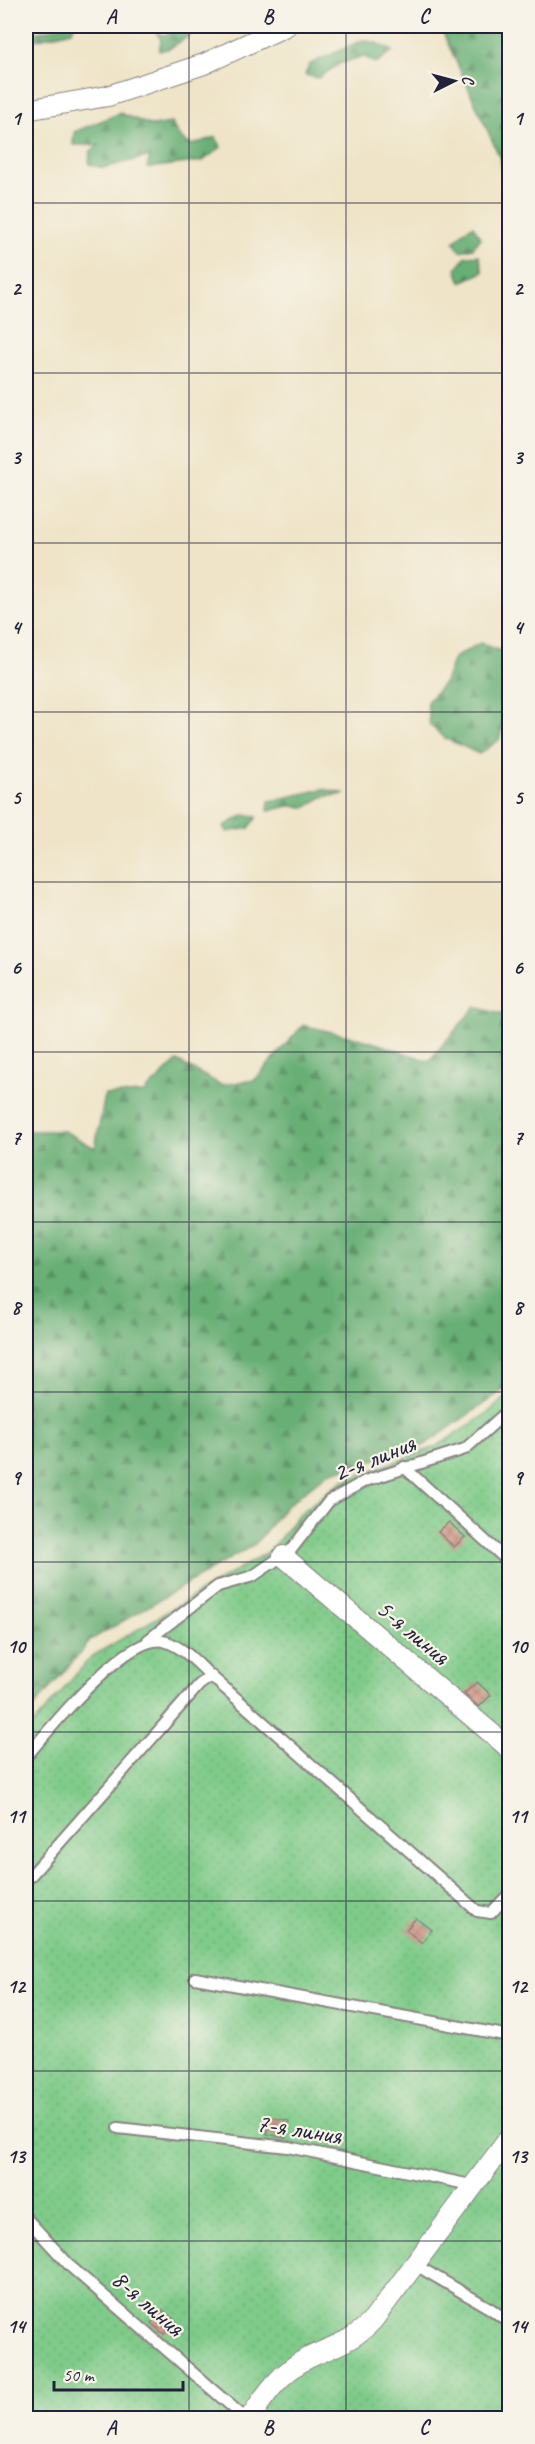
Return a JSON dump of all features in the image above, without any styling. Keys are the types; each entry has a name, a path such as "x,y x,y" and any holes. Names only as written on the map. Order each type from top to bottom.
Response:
{"street":[{"path":"26,110 108,96 204,64 286,26"},
{"name":"5-я линия","path":"283,1556 510,1749"},
{"path":"250,2418 270,2387 306,2359 357,2336 373,2320 471,2185 510,2137"}],"lane":[{"name":"2-я линия","path":"26,1757 114,1662 148,1640 218,1586 253,1576 283,1556 291,1550 329,1501 365,1482 404,1467 465,1449 510,1409"},
{"path":"404,1467 510,1563"},
{"path":"148,1640 167,1641 187,1654 477,1911 491,1913 510,1893"},
{"path":"26,1881 199,1685 211,1676"},
{"path":"195,1978 510,2036"},
{"name":"7-я линия","path":"118,2128 288,2147 471,2185"},
{"name":"8-я линия","path":"26,2218 71,2267 245,2418"},
{"path":"414,2264 491,2309 510,2323"}],"green space":[{"path":"63,26 74,26 72,31 26,42 26,35"},
{"path":"440,26 496,26 509,51 509,217 501,160"},
{"path":"178,29 190,35 170,48 159,51 161,40 157,33 166,35"},
{"path":"363,40 393,51 376,63 363,56 339,64 318,78 305,75 310,64"},
{"path":"120,113 152,126 171,123 181,139 192,145 216,137 221,147 203,161 147,168 150,156 103,168 89,164 90,152 99,145 73,145 74,132"},
{"path":"473,226 481,238 473,248 460,251 454,242 465,230"},
{"path":"479,255 483,272 461,282 456,269 466,256"},
{"path":"480,643 509,654 509,705 499,740 479,754 445,738 430,725 427,702 445,682 454,658"},
{"path":"323,789 346,794 322,797 306,807 289,806 268,811 269,801"},
{"path":"244,815 257,817 249,828 227,832 224,826"},
{"path":"475,1007 509,1016 509,1386 423,1446 328,1473 284,1508 255,1544 92,1639 26,1716 26,1131 64,1131 95,1148 105,1095 144,1093 177,1061 221,1085 255,1080 303,1025 369,1041 429,1061"},
{"path":"509,1395 509,2418 26,2418 26,1733 91,1657 271,1550 298,1515 342,1481 436,1447 485,1415"}],"building":[{"path":"449,1522 465,1537 454,1547 438,1532"},
{"path":"477,1682 491,1695 479,1707 464,1694"},
{"path":"416,1918 432,1930 422,1943 406,1930"},
{"path":"270,2117 289,2121 286,2138 267,2134"},
{"path":"163,2310 177,2322 164,2334 151,2323"}]}
